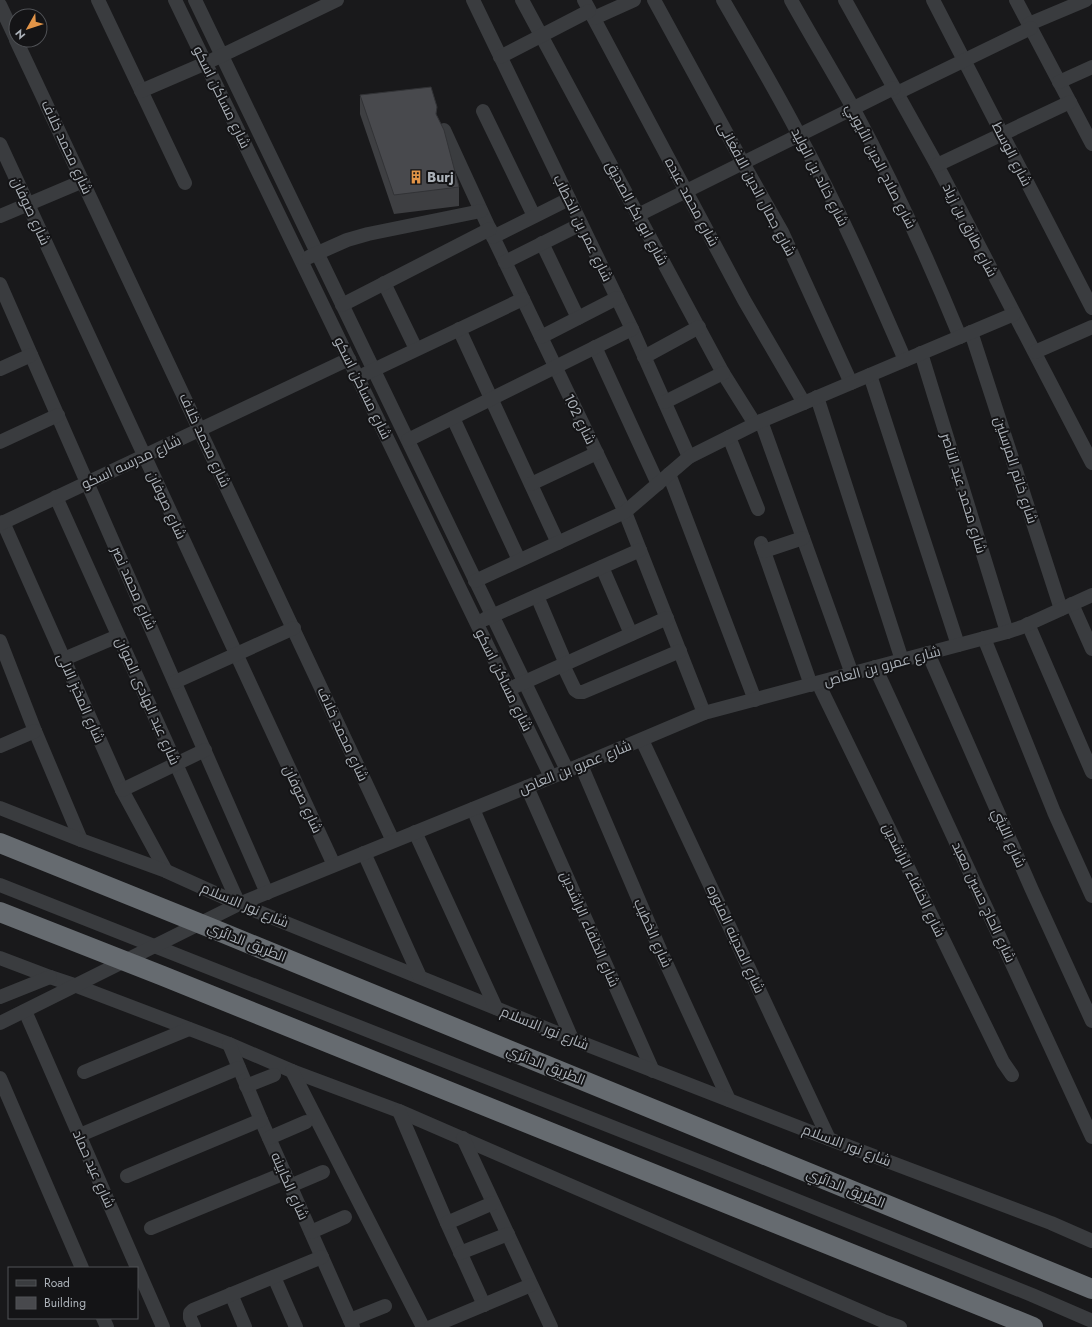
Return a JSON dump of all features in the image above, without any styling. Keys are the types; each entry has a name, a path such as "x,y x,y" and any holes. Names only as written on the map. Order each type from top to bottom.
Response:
{"highway":[{"name":"الطريق الدائري","path":"0,843 82,875 1092,1289"},
{"path":"0,912 163,976 1033,1327"}],"street":[{"path":"98,0 185,183"},
{"path":"141,91 206,63 337,0"},
{"name":"شارع عمر بن الخطاب","path":"473,0 632,329 689,457"},
{"name":"شارع ابو بكر الصديق","path":"522,0 723,373 758,422 803,538 852,674"},
{"path":"500,57 589,10 634,0"},
{"name":"شارع خالد بن الوليد","path":"723,0 799,135 842,218 905,360"},
{"name":"شارع صلاح الدين الأيوبي","path":"791,0 853,108 934,274 966,334"},
{"name":"شارع طارق بن زياد","path":"845,0 937,165 1092,463"},
{"name":"شارع الوسط","path":"933,0 1092,308"},
{"path":"1016,0 1090,138"},
{"path":"638,215 853,108 964,61 1030,26 1086,0"},
{"path":"178,6 200,1"},
{"name":"شارع مساكن اسكو","path":"200,1 222,55 567,770"},
{"name":"شارع جمال الدين الافغانى","path":"656,1 782,232 851,383"},
{"name":"شارع محمد خلاف","path":"0,5 8,22"},
{"name":"شارع مساكن اسكو","path":"178,6 551,777"},
{"name":"شارع محمد عبده","path":"589,10 744,300 810,400 902,660"},
{"name":"شارع محمد خلاف","path":"20,48 393,841"},
{"path":"1059,82 1092,67"},
{"path":"937,165 1070,102"},
{"path":"483,111 534,216"},
{"name":"شارع 102","path":"444,130 491,233 625,512 704,713"},
{"name":"شارع صوفان","path":"0,144 334,865"},
{"path":"0,216 83,181"},
{"path":"342,305 384,283 491,233 534,216 569,199"},
{"path":"302,261 347,240 368,234 481,211"},
{"path":"505,262 581,224"},
{"path":"542,243 578,318"},
{"path":"384,283 416,349"},
{"name":"شارع محمد نصر","path":"1,290 58,415 268,892"},
{"path":"541,337 617,298"},
{"path":"358,377 523,299"},
{"path":"475,580 625,512 689,457 758,422 1014,314"},
{"path":"1035,352 1092,327"},
{"path":"644,357 699,328"},
{"path":"459,329 558,542"},
{"path":"408,440 632,329"},
{"name":"شارع خاتم المرسلين","path":"966,334 1066,606 1092,649"},
{"path":"595,347 658,484"},
{"name":"شارع محمد عبد الناصر","path":"921,353 1007,632"},
{"path":"0,369 31,355"},
{"name":"شارع مدرسه اسكو","path":"1,523 349,359"},
{"path":"665,402 723,373"},
{"path":"870,375 958,645"},
{"path":"0,442 58,415"},
{"path":"453,418 519,560"},
{"path":"730,437 758,509"},
{"path":"531,484 597,453"},
{"path":"669,474 755,700"},
{"name":"شارع عبد الهادى الموان","path":"56,498 240,904"},
{"path":"425,517 442,510"},
{"name":"شارع المخبز الالى","path":"1,523 64,659 122,790 166,871"},
{"name":"شارع الخلفاء الراشدين","path":"803,538 762,547 815,684 1003,1062 1012,1076"},
{"path":"476,623 640,550"},
{"path":"602,567 631,634"},
{"name":"شارع عمرو بن العاص","path":"0,1023 240,904 642,740 704,713 1007,632 1092,595"},
{"path":"537,596 575,690 578,692 583,692 680,650"},
{"path":"509,689 667,618"},
{"path":"1028,624 1092,772"},
{"path":"175,682 294,628"},
{"path":"64,659 118,636"},
{"path":"984,638 1054,812 1092,896"},
{"path":"0,641 5,668 35,731 81,840"},
{"name":"شارع الليثي","path":"928,653 1029,883 1092,1021"},
{"name":"شارع الحاج حسين معبد","path":"875,668 1092,1137"},
{"path":"0,746 35,731"},
{"name":"شارع المدينه المنوره","path":"642,740 829,1139"},
{"path":"122,790 205,750"},
{"name":"شارع الخطيب","path":"581,765 661,952 728,1100"},
{"name":"شارع الخلفاء الراشدين","path":"526,787 653,1071"},
{"name":"شارع نور الاسلام","path":"0,808 166,871 240,904 572,1039 1051,1223 1092,1241"},
{"path":"473,809 572,1039"},
{"path":"415,832 496,1008"},
{"path":"364,853 420,977"},
{"path":"0,885 720,1170 1032,1295 1092,1321"},
{"path":"0,958 229,1044 292,1071 399,1111 883,1321 900,1327"},
{"path":"0,997 50,977"},
{"name":"شارع عيد حماد","path":"25,1011 137,1267"},
{"path":"84,1072 189,1029"},
{"name":"شارع الكابينه","path":"229,1044 246,1086 352,1324"},
{"path":"80,1135 239,1068"},
{"path":"292,1071 423,1327"},
{"path":"246,1086 274,1075"},
{"path":"0,1078 82,1267"},
{"path":"399,1111 484,1305"},
{"path":"127,1176 261,1120"},
{"path":"269,1138 306,1122"},
{"path":"463,1138 551,1327"},
{"path":"151,1228 288,1179 323,1172"},
{"path":"447,1223 493,1203"},
{"path":"311,1232 345,1217"},
{"path":"460,1253 508,1234"},
{"path":"194,1327 190,1318 190,1313 193,1310 322,1257"},
{"name":"شارع عيد حماد","path":"138,1269 163,1327"},
{"path":"274,1277 296,1327"},
{"path":"431,1327 531,1285"},
{"path":"231,1294 245,1327"},
{"path":"352,1324 385,1306"}],"building":[{"name":"Burj","path":"431,87 437,107 436,114 444,130 459,187 394,195 360,95"}],"place":[{"name":"Burj","path":"416,177"}]}
